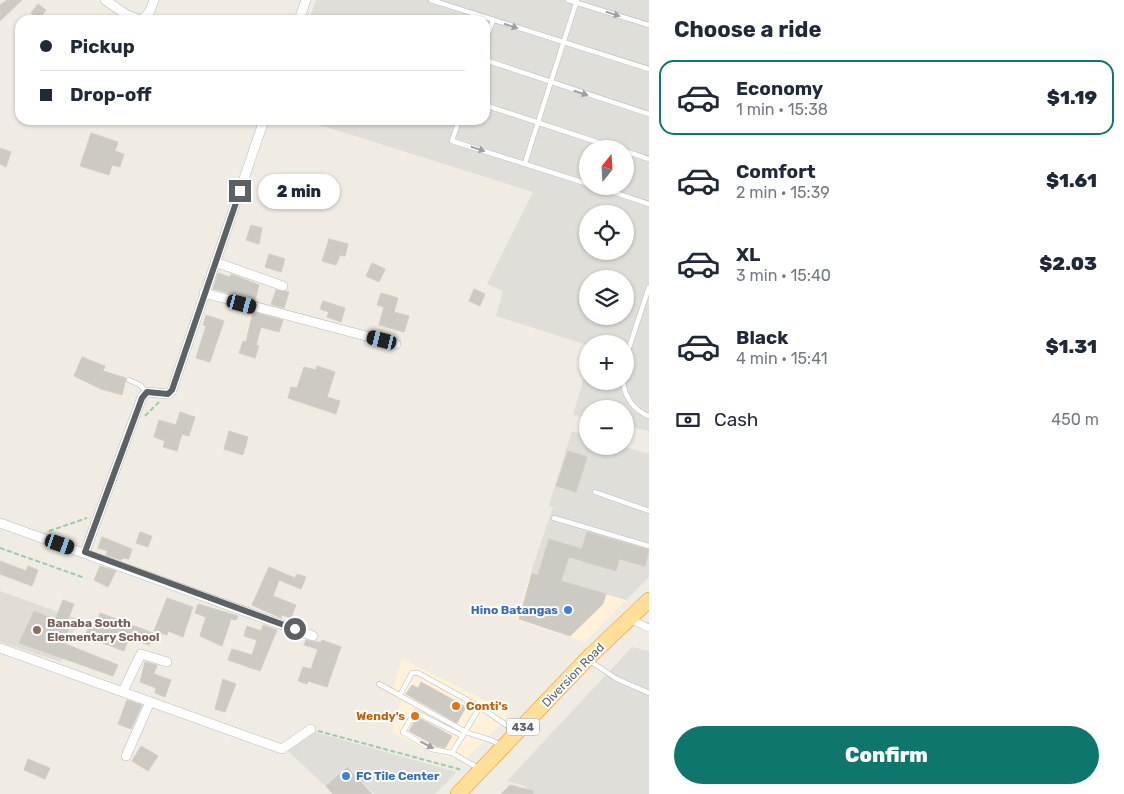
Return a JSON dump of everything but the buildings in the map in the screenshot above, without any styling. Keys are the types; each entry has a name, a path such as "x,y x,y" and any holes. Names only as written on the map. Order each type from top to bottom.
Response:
{"highway":[{"name":"Diversion Road","path":"458,794 587,659 649,600"}],"street":[{"path":"105,0 126,15"},
{"path":"146,15 154,0"},
{"path":"301,15 306,0"},
{"path":"85,552 142,398 147,392 168,394 172,390 262,125"},
{"path":"215,262 283,286"},
{"path":"204,293 396,344"},
{"path":"0,523 85,552 313,636"},
{"path":"629,619 649,628"},
{"path":"0,648 282,749 311,728"},
{"path":"123,691 141,654 167,662"},
{"path":"126,756 150,702"}],"lane":[{"path":"431,0 477,15"},
{"path":"568,0 577,1 649,25"},
{"path":"525,163 577,1"},
{"path":"490,26 492,20 649,69"},
{"path":"490,62 649,114"},
{"path":"490,107 591,140"},
{"path":"457,125 452,141 579,181"},
{"path":"634,154 649,159"},
{"path":"622,195 649,204"},
{"path":"633,335 649,287"},
{"path":"128,380 147,392"},
{"path":"624,390 639,410 649,416"},
{"path":"595,492 649,511"},
{"path":"554,518 649,546"},
{"path":"587,659 617,679 649,693"},
{"path":"400,695 412,673 418,673 480,707 518,733"},
{"path":"379,684 464,734"},
{"path":"452,753 480,707"},
{"path":"481,769 452,753 431,749 403,732 415,712 464,734 492,739 503,747"}],"path":[{"path":"129,431 168,394"},
{"path":"35,536 98,514"},
{"path":"0,548 85,578"},
{"path":"311,728 462,770"}],"shaded area":[{"path":"316,0 649,0 649,431 634,428 634,400 579,400 579,416 573,415 580,390 634,390 634,335 579,335 579,342 496,316 503,291 487,284 533,192 320,125 490,125 490,15 311,15"},
{"path":"572,431 579,433 579,455 634,455 634,450 649,454 649,577 626,600 531,572 553,507 549,505"},
{"name":"Hino Batangas","path":"531,572 626,600 585,642 516,620"},
{"name":"Banaba South Elementary School","path":"0,591 78,619 61,662 0,642"},
{"path":"632,647 649,651 649,794 522,794 525,786 507,781"},
{"name":"Conti's","path":"402,659 511,713 464,761 429,752 392,732 401,700 391,694"},
{"path":"311,731 457,772 435,794 374,794 346,766 325,786 286,749"}],"place":[{"name":"Hino Batangas","path":"568,610"},
{"name":"Banaba South Elementary School","path":"37,630"},
{"name":"Conti's","path":"456,706"},
{"name":"Wendy's","path":"415,716"},
{"name":"FC Tile Center","path":"346,776"}],"route":[{"path":"240,191 172,390 168,394 147,392 142,398 85,552 295,629"}]}
